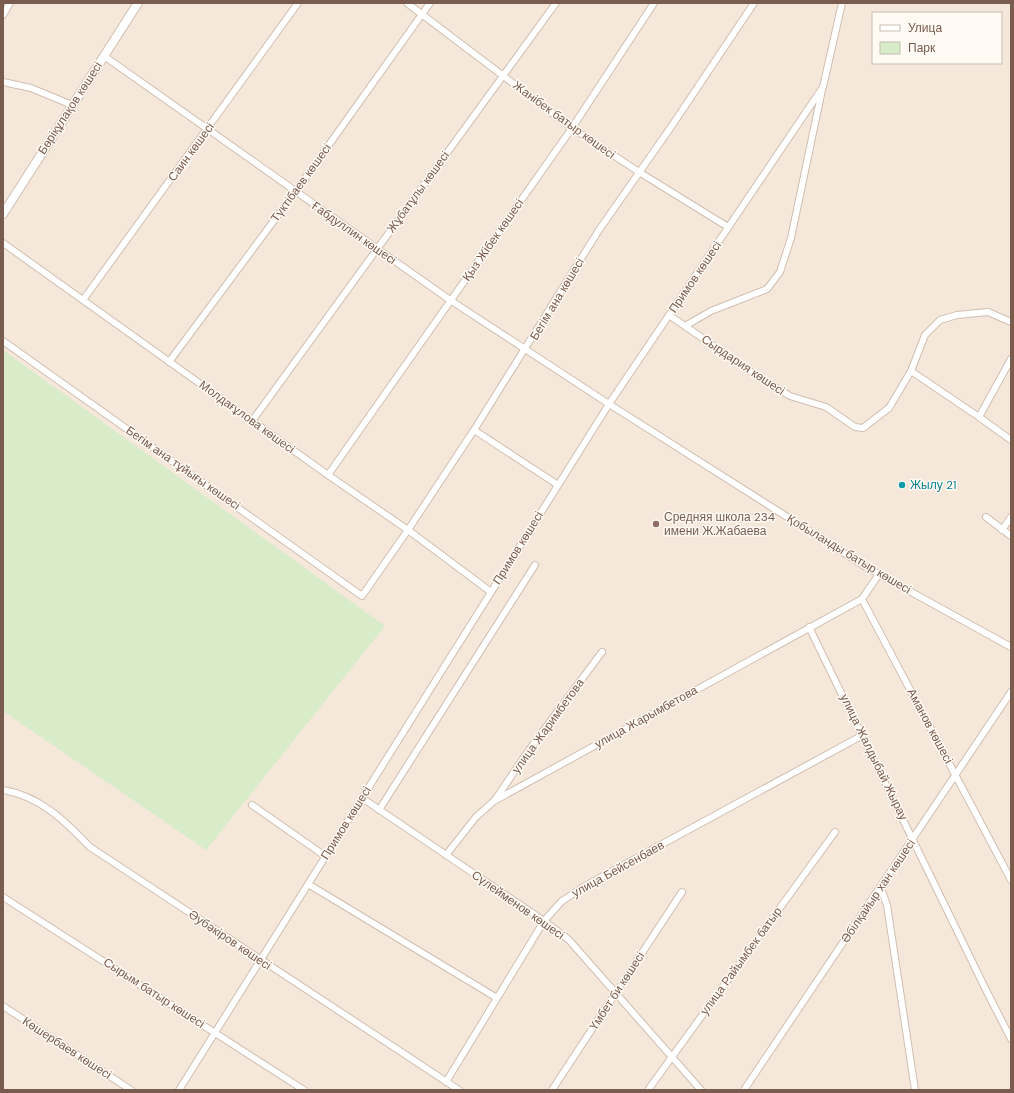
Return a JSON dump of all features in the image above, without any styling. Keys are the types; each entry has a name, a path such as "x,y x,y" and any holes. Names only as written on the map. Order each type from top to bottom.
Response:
{"street":[{"path":"3,15 10,3"},
{"name":"Бөріқұлақов көшесі","path":"3,214 138,3"},
{"name":"Саин көшесі","path":"83,300 298,3"},
{"name":"Жанібек батыр көшесі","path":"407,3 572,128 639,172 728,227"},
{"name":"Түктібаев көшесі","path":"169,362 296,191 430,3"},
{"name":"Жұбатұлы көшесі","path":"252,421 556,3"},
{"name":"Қыз Жібек көшесі","path":"328,475 572,128 654,3"},
{"name":"Бегім ана көшесі","path":"362,596 408,530 526,350 578,262 754,3"},
{"name":"Примов көшесі","path":"179,1090 609,404 823,87 842,3"},
{"name":"Ғабдуллин көшесі","path":"104,56 450,300 609,404"},
{"path":"3,82 31,88 72,106"},
{"path":"686,326 711,311 767,289 780,272 791,238 823,87"},
{"name":"Молдағұлова көшесі","path":"3,243 328,475 408,530 491,592"},
{"path":"1011,322 988,312 957,315 940,320 925,335 911,371 1011,440"},
{"name":"Сырдария көшесі","path":"669,315 760,378 790,396 826,407 855,427 863,428 888,408 911,371"},
{"name":"Бегім ана тұйығы көшесі","path":"3,341 362,596"},
{"path":"979,417 1011,359"},
{"name":"Қобыланды батыр көшесі","path":"609,404 879,574 1011,647"},
{"path":"474,430 558,485"},
{"path":"986,517 1011,536"},
{"path":"1002,530 1011,518"},
{"path":"379,810 535,565"},
{"path":"862,599 879,574"},
{"name":"улица Жарымбетова","path":"446,855 476,817 494,801 862,599"},
{"name":"Аманов көшесі","path":"862,599 1011,880"},
{"name":"улица Жалдыбай Жырау","path":"809,627 1011,1039"},
{"name":"улица Жаримбетова","path":"494,801 529,750 602,652"},
{"name":"Әбілқайыр хан көшесі","path":"744,1090 881,888 1011,692"},
{"name":"улица Бейсенбаев","path":"446,1082 544,921 562,901 586,886 863,735"},
{"name":"Әубәкіров көшесі","path":"3,790 32,798 49,809 69,825 90,847 459,1090"},
{"name":"Сүлейменов көшесі","path":"362,798 544,921 569,940 702,1090"},
{"path":"252,805 325,856"},
{"name":"улица Райымбек батыр","path":"648,1090 834,832"},
{"path":"308,884 497,998"},
{"path":"881,888 887,905 915,1090"},
{"name":"Үмбет би көшесі","path":"552,1090 682,892"},
{"name":"Сырым батыр көшесі","path":"3,897 304,1090"},
{"name":"Көшербаев көшесі","path":"3,1006 131,1090"}],"shaded area":[{"path":"3,3 1011,3 1011,1090 3,1090"}],"green space":[{"path":"3,350 385,626 206,850 3,711"}],"place":[{"name":"Жылу 21","path":"902,485"},
{"name":"Средняя школа 234 имени Ж.Жабаева","path":"656,524"}]}
